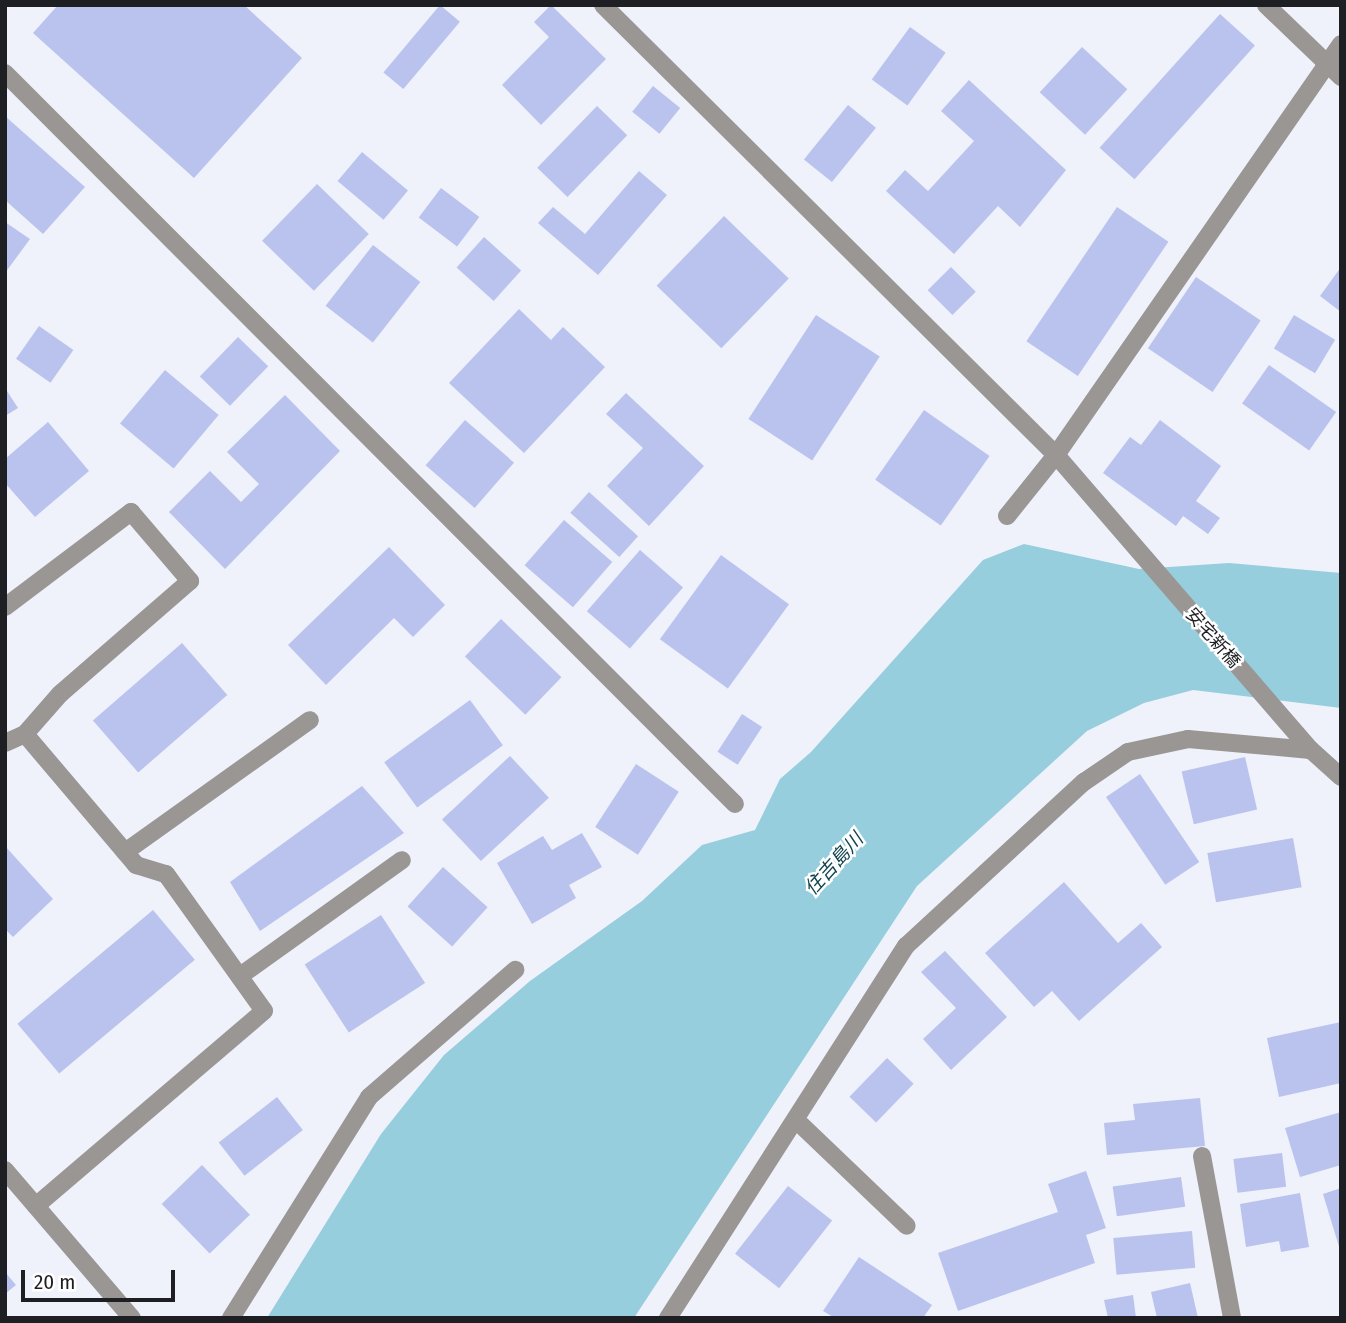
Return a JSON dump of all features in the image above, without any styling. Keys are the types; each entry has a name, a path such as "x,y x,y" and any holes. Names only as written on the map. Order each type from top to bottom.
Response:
{"street":[{"name":"安宅新橋","path":"603,5 1056,455 1279,715 1311,750 1341,777"},
{"path":"1266,5 1334,71"},
{"path":"1007,516 1056,455 1334,71 1341,44"},
{"path":"5,73 735,804"},
{"path":"5,607 131,512 190,581 61,694 25,734 5,743"},
{"path":"125,852 310,720"},
{"path":"25,734 136,865 166,874 264,1011 36,1206"},
{"path":"668,1318 906,946 1084,782 1128,752 1188,739 1311,750"},
{"path":"240,976 402,860"},
{"path":"231,1318 369,1097 515,970"},
{"path":"796,1120 907,1226"},
{"path":"1202,1157 1232,1318"},
{"path":"5,1170 132,1318"}],"water":[{"name":"住吉島川","path":"1024,544 1139,569 1229,563 1341,573 1341,708 1193,690 1144,703 1087,731 917,886 634,1318 267,1318 381,1134 444,1055 530,981 642,901 702,845 755,830 780,779 811,752 983,560"}],"building":[{"path":"58,5 244,5 302,58 194,178 33,33"},
{"path":"440,5 460,22 403,89 383,72"},
{"path":"551,5 606,59 541,125 502,85 549,37 534,22"},
{"path":"1220,14 1255,45 1134,179 1100,148"},
{"path":"910,27 946,53 907,105 872,80"},
{"path":"1082,47 1127,89 1085,135 1040,92"},
{"path":"969,80 1066,170 1020,227 998,206 954,254 886,191 905,170 928,191 974,141 941,111"},
{"path":"653,86 680,108 659,134 632,112"},
{"path":"848,105 876,128 832,182 804,159"},
{"path":"597,106 627,135 567,197 537,168"},
{"path":"5,116 85,187 43,234 5,200"},
{"path":"362,152 408,191 384,220 338,181"},
{"path":"639,171 667,195 598,275 538,223 553,207 585,234"},
{"path":"317,184 369,234 314,291 262,241"},
{"path":"441,188 479,217 457,246 419,218"},
{"path":"1117,207 1168,242 1078,376 1026,341"},
{"path":"724,216 789,279 721,348 657,286"},
{"path":"5,222 30,239 5,273"},
{"path":"484,237 521,270 494,301 457,267"},
{"path":"373,245 420,282 373,343 326,306"},
{"path":"951,267 976,292 952,315 928,290"},
{"path":"1341,267 1341,312 1320,296"},
{"path":"1196,277 1261,321 1213,392 1148,348"},
{"path":"519,309 551,340 563,327 605,367 524,453 449,383"},
{"path":"816,315 880,356 812,460 748,419"},
{"path":"1294,315 1335,340 1315,373 1274,348"},
{"path":"39,326 73,350 50,383 16,359"},
{"path":"238,337 268,366 230,406 200,377"},
{"path":"1269,365 1336,412 1309,451 1242,404"},
{"path":"165,370 219,415 174,469 120,424"},
{"path":"5,388 18,408 5,416"},
{"path":"626,393 704,466 649,526 607,486 643,448 606,414"},
{"path":"285,395 340,451 225,569 169,512 210,471 241,502 259,484 227,452"},
{"path":"924,410 990,456 941,526 875,480"},
{"path":"465,420 514,463 475,508 426,465"},
{"path":"1160,420 1221,466 1196,501 1220,518 1208,534 1183,516 1176,526 1103,473 1130,437 1141,445"},
{"path":"48,422 89,471 35,517 5,483 5,459"},
{"path":"589,492 638,536 619,557 570,513"},
{"path":"564,520 612,562 573,607 525,565"},
{"path":"389,547 445,605 413,637 394,618 326,685 288,645"},
{"path":"640,550 683,587 630,649 587,611"},
{"path":"721,555 789,604 728,689 660,639"},
{"path":"501,619 561,677 525,715 465,656"},
{"path":"182,643 227,695 138,772 93,720"},
{"path":"470,700 503,745 417,808 384,762"},
{"path":"742,714 762,727 738,765 717,752"},
{"path":"510,756 549,798 481,861 442,819"},
{"path":"1245,757 1257,810 1194,824 1182,772"},
{"path":"636,764 679,792 638,855 595,827"},
{"path":"1140,774 1199,862 1165,885 1106,797"},
{"path":"362,786 404,833 260,931 230,882"},
{"path":"582,833 602,867 569,885 576,898 532,924 497,863 543,836 552,850"},
{"path":"1293,838 1302,887 1216,902 1207,853"},
{"path":"5,846 53,899 13,937 5,929"},
{"path":"443,867 488,907 452,947 408,906"},
{"path":"1064,882 1118,943 1141,923 1162,947 1079,1021 1052,991 1034,1007 985,953"},
{"path":"153,910 195,960 59,1074 17,1024"},
{"path":"381,915 425,983 349,1032 305,965"},
{"path":"945,951 1007,1017 951,1070 923,1039 956,1008 921,972"},
{"path":"1341,1022 1341,1083 1279,1097 1267,1038"},
{"path":"887,1058 914,1084 876,1123 849,1097"},
{"path":"277,1097 303,1130 245,1176 219,1143"},
{"path":"1200,1098 1205,1146 1107,1155 1104,1123 1135,1120 1133,1104"},
{"path":"1341,1112 1341,1165 1300,1177 1285,1128"},
{"path":"1282,1153 1286,1187 1238,1193 1233,1159"},
{"path":"202,1165 250,1215 210,1254 162,1204"},
{"path":"1086,1171 1106,1228 1086,1235 1095,1263 958,1311 938,1253 1058,1212 1048,1184"},
{"path":"1181,1177 1185,1207 1117,1216 1113,1187"},
{"path":"788,1186 832,1220 779,1288 735,1254"},
{"path":"1341,1188 1341,1250 1340,1250 1323,1194"},
{"path":"1300,1193 1309,1247 1281,1252 1279,1241 1246,1247 1240,1204"},
{"path":"1192,1231 1195,1268 1117,1275 1113,1238"},
{"path":"859,1257 932,1305 923,1318 835,1318 823,1311"},
{"path":"5,1272 16,1285 5,1294"},
{"path":"1190,1283 1198,1318 1157,1318 1151,1292"},
{"path":"1133,1295 1136,1318 1108,1318 1104,1300"}]}
